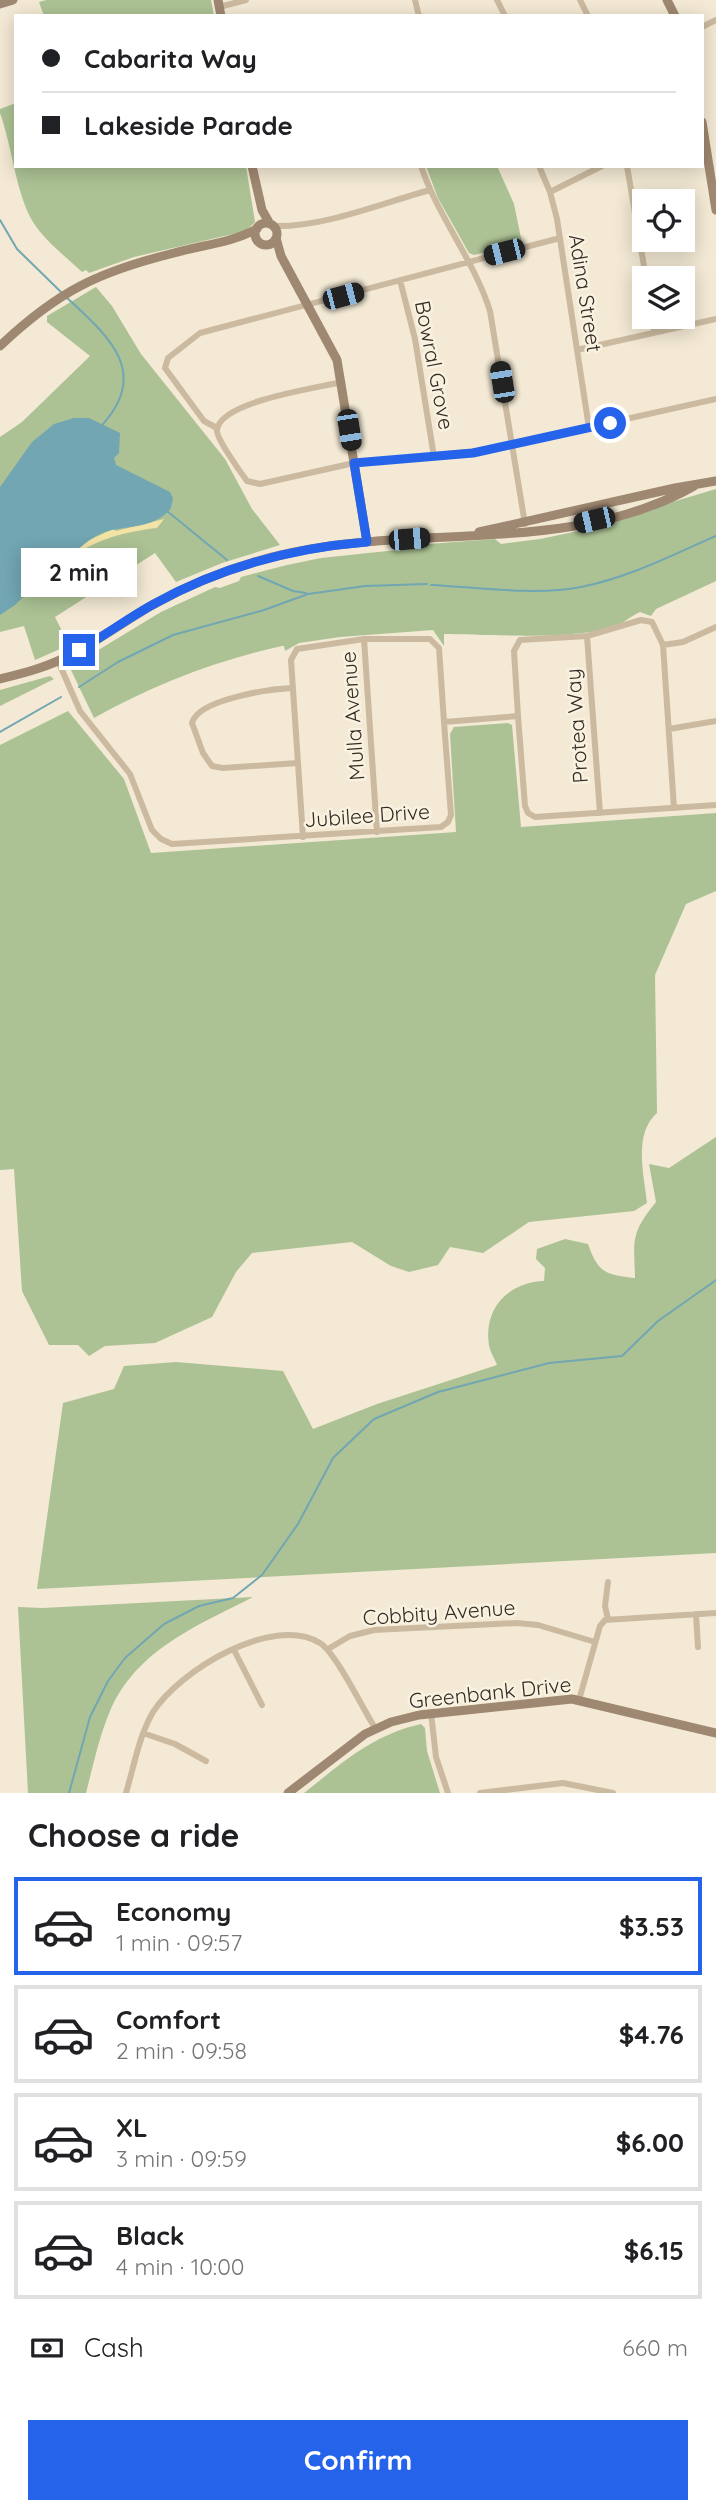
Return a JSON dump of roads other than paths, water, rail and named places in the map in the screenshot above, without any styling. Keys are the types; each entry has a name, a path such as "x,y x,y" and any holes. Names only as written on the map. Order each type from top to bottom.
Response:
{"street":[{"path":"0,5 13,0"},
{"path":"219,8 246,0"},
{"path":"704,135 716,211"},
{"path":"252,168 261,210 274,231 281,256 334,353 342,382 367,542"},
{"path":"422,168 490,311 527,533"},
{"name":"Adina Street","path":"540,168 550,192 559,238 590,428"},
{"path":"550,192 598,168"},
{"path":"627,168 644,266"},
{"path":"0,346 53,300 75,287 120,268 239,239 258,228 274,231 430,190"},
{"path":"261,210 256,235 262,244 281,256"},
{"path":"239,239 270,244 274,231"},
{"path":"559,238 309,306 203,331 168,358 165,368 204,421 217,428 221,441 244,478 252,484 354,463 434,457 512,445 716,399"},
{"name":"Bowral Grove","path":"400,280 416,343 434,457"},
{"path":"578,350 716,318"},
{"path":"654,329 654,333"},
{"path":"217,428 228,416 249,403 342,382"},
{"path":"474,534 716,481"},
{"path":"0,679 58,661 153,605 218,575 290,553 367,542 527,533 623,514 668,499 694,486"},
{"path":"674,808 663,645 656,625 645,620 587,636 524,639 517,643 514,651 518,716 525,806 528,813 537,818 716,805"},
{"path":"663,645 683,642 716,627"},
{"name":"Protea Way","path":"587,636 600,813"},
{"path":"303,837 291,660 297,649 364,639 426,638 434,641 440,654 444,722 518,716"},
{"name":"Mulla Avenue","path":"364,639 377,832"},
{"name":"Jubilee Drive","path":"58,661 75,703 126,768 149,824 161,839 178,846 437,828 448,822 451,815 444,722"},
{"path":"292,688 266,690 213,706 199,712 192,723 202,753 212,766 223,768 298,763"},
{"path":"669,729 716,721"},
{"path":"608,1582 605,1606 608,1619"},
{"path":"579,1700 601,1623 608,1619 716,1613"},
{"path":"696,1614 698,1647"},
{"name":"Cobbity Avenue","path":"328,1649 350,1636 374,1630 517,1623 538,1625 595,1642"},
{"path":"126,1793 143,1734 158,1705 174,1686 195,1670 257,1640 284,1636 312,1640 328,1649 375,1728"},
{"path":"234,1650 262,1705"},
{"name":"Greenbank Drive","path":"288,1793 375,1728 406,1717 431,1713 557,1699 579,1700 716,1733"},
{"path":"431,1713 436,1757 448,1793"},
{"path":"143,1734 175,1744 206,1760"},
{"path":"480,1793 534,1790 574,1784 613,1793"}],"water":[{"path":"74,418 89,418 120,433 119,453 114,458 116,465 170,492 173,498 171,508 147,524 100,534 63,560 57,559 56,566 48,568 47,575 15,605 0,615 0,487 32,442 54,424"}],"waterway":[{"path":"0,220 17,249 62,293"},
{"path":"66,297 108,339 118,354 123,370 123,387 117,405 103,424"},
{"path":"167,511 227,560"},
{"path":"431,585 525,591 581,587 633,572 716,536"},
{"path":"258,576 293,591 306,593"},
{"path":"79,687 118,662 173,635 264,610 308,594 365,586 427,584"},
{"path":"0,732 61,697"},
{"path":"69,1793 90,1717 108,1681 125,1658 164,1624 199,1606 233,1598 262,1575 298,1524 333,1458 374,1419 438,1392 549,1363 622,1356 658,1321 716,1280"}]}
